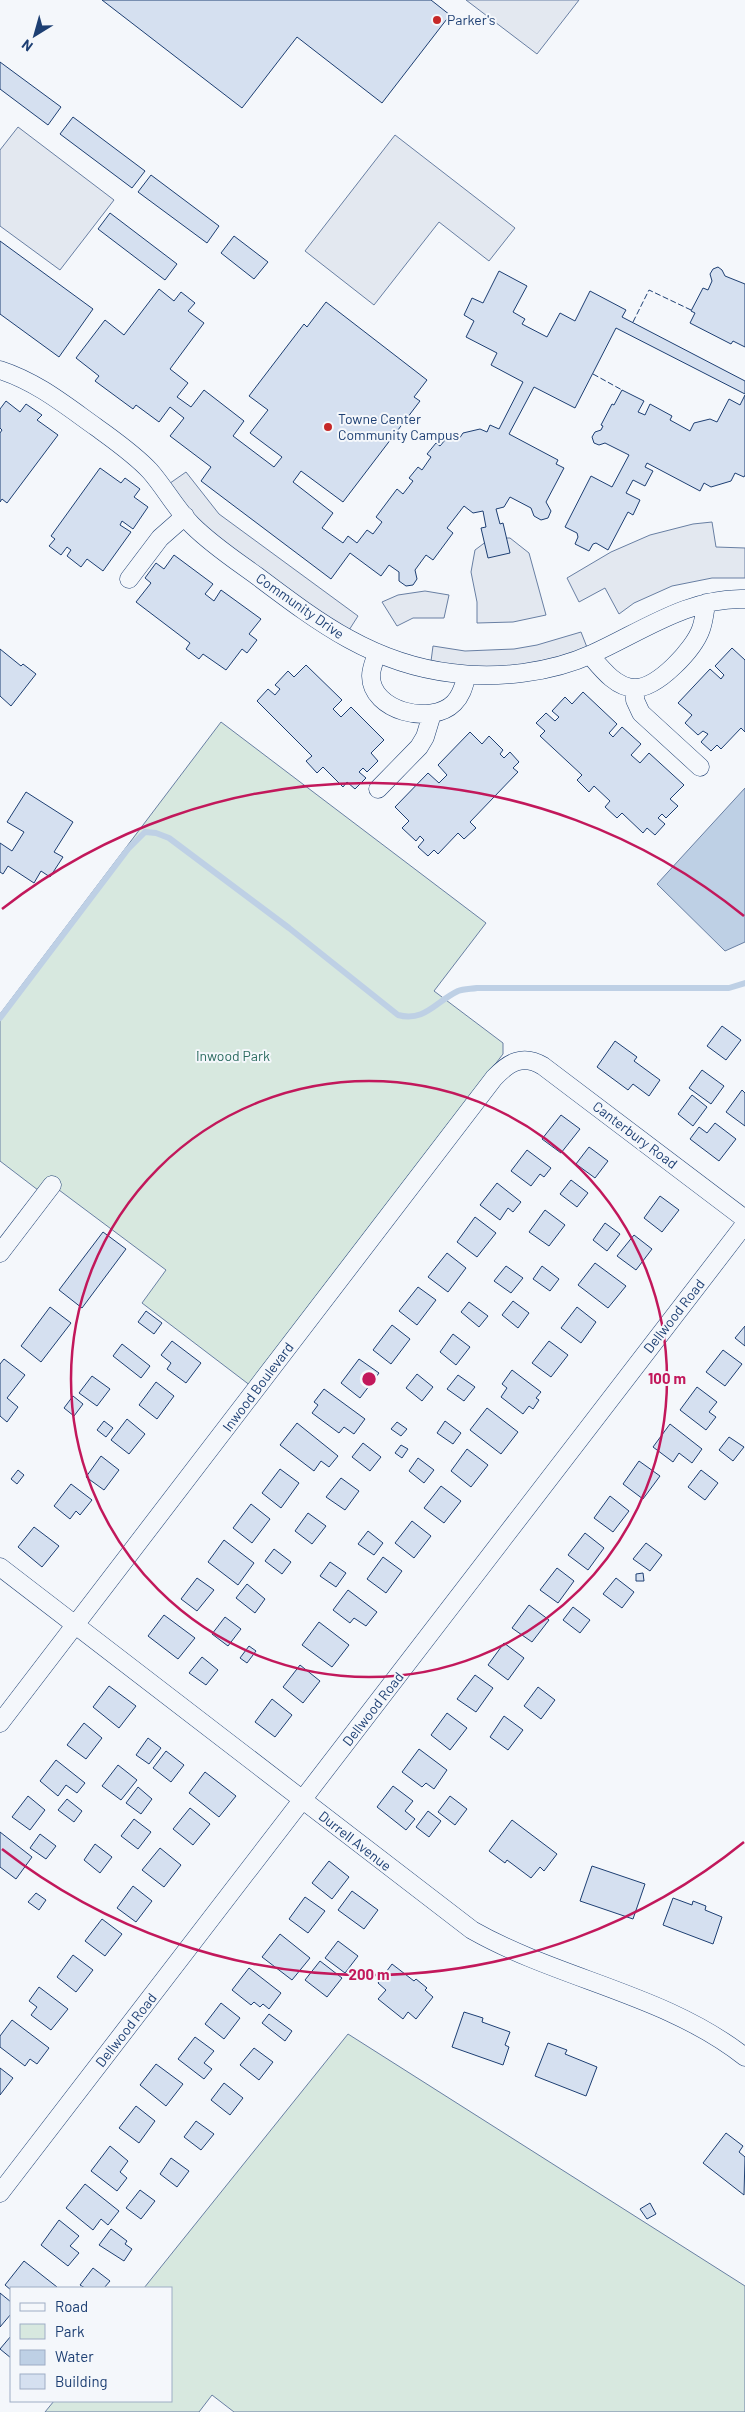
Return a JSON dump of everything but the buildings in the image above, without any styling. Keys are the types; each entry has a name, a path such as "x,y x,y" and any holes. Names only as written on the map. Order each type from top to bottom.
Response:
{"street":[{"name":"Community Drive","path":"0,370 30,380 136,457 185,516 208,539 318,622 359,646 403,664 467,675 497,675 544,669 590,655 672,615 706,603 745,599"},
{"path":"129,579 160,538 185,516"},
{"path":"590,655 611,678 635,688 663,677 695,641 701,629 706,603"},
{"path":"377,653 371,676 375,690 384,700 407,713 432,714 446,709 455,702 462,691 467,675"},
{"path":"635,688 635,700 641,713 700,767"},
{"path":"378,789 419,747 425,737 432,714"},
{"name":"Canterbury Road","path":"522,1060 536,1062 554,1073 745,1219"},
{"name":"Inwood Boulevard","path":"0,1723 494,1078 507,1065 522,1060"},
{"path":"0,1253 52,1185"},
{"name":"Dellwood Road","path":"0,2193 745,1224"},
{"name":"Durrell Avenue","path":"0,1567 472,1930 529,1958 671,2012 716,2036 745,2057"}],"green space":[{"name":"Inwood Park","path":"221,722 486,923 434,991 503,1043 503,1054 251,1386 142,1303 166,1270 59,1190 51,1200 0,1161 0,1014"},
{"path":"348,2034 745,2286 745,2412 234,2412 212,2395 199,2412 45,2412 53,2402 172,2402 172,2287 145,2287"}],"shaded area":[{"path":"466,0 579,0 537,54"},
{"path":"18,127 114,200 60,270 0,226 0,150"},
{"path":"395,135 515,228 489,261 439,222 374,305 305,251"},
{"path":"186,472 219,514 358,616 344,638 208,539 163,488"},
{"path":"712,522 716,547 745,548 745,578 712,578 672,586 634,603 619,614 605,588 579,602 567,578 611,552 650,535 693,524"},
{"path":"491,538 510,538 529,553 546,615 513,622 477,623 477,602 471,572 475,550"},
{"path":"425,591 449,595 444,618 413,618 397,626 382,602 398,595"},
{"path":"581,632 590,655 544,669 430,669 433,646 465,651 514,649 537,645"}],"water":[{"path":"745,788 745,942 725,951 657,884"}],"waterway":[{"path":"0,1018 128,849 145,832 156,833 169,838 289,928 398,1015 416,1016 430,1010 450,995 465,989 729,988 745,983"}],"fence":[{"path":"633,322 649,290 691,310"},
{"path":"593,374 622,390"}],"place":[{"name":"Parker's","path":"437,20"},
{"name":"Towne Center Community Campus","path":"328,427"}]}
